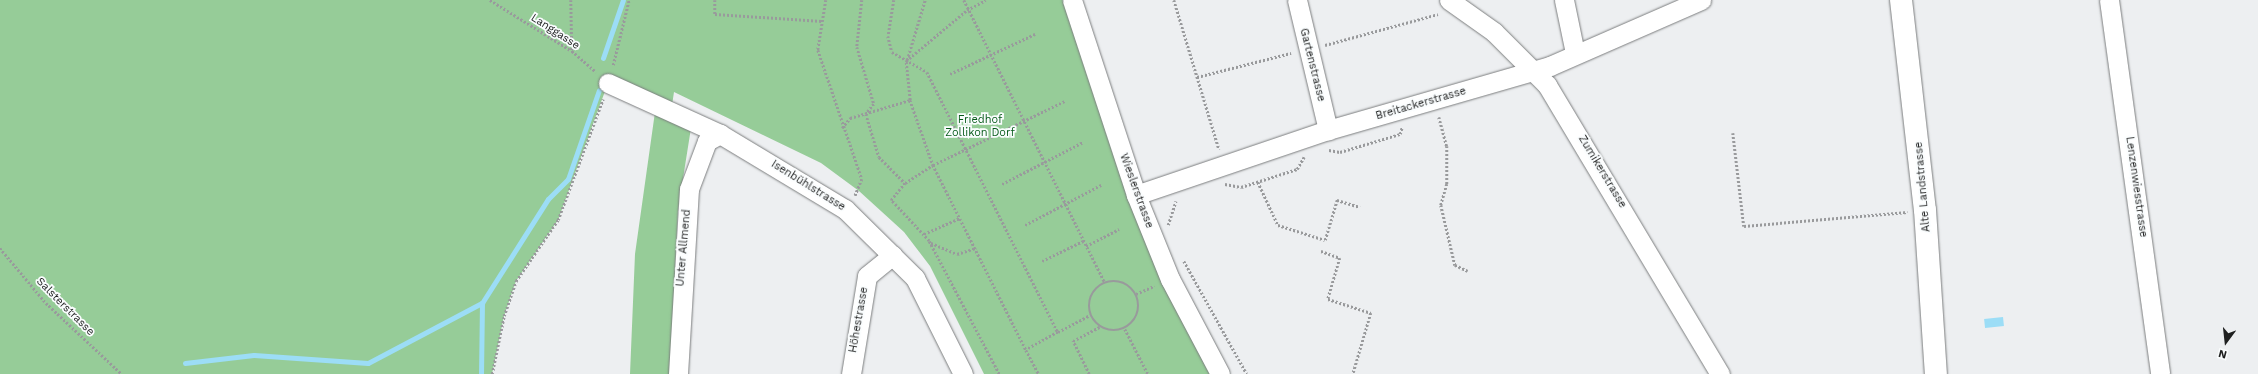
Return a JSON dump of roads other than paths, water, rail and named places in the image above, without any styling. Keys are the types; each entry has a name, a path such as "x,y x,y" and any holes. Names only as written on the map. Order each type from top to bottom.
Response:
{"main road":[{"name":"Alte Landstrasse","path":"1901,0 1908,34 1925,210 1936,374"}],"street":[{"name":"Wieslerstrasse","path":"1072,0 1136,195 1170,279 1220,374"},
{"name":"Gartenstrasse","path":"1297,0 1328,130"},
{"path":"1564,0 1575,53"},
{"name":"Breitackerstrasse","path":"1136,195 1223,175 1328,130 1435,101 1534,71 1700,0"},
{"name":"Lenzenwiesstrasse","path":"2110,0 2160,374"},
{"name":"Zumikerstrasse","path":"1455,4 1494,32 1534,71 1573,124 1720,374"},
{"name":"Isenbühlstrasse","path":"608,83 720,134 845,209 915,278 963,374"},
{"name":"Unter Allmend","path":"678,374 689,189 708,141 720,134"},
{"name":"Höhestrasse","path":"850,374 867,276 893,255"}],"water":[{"path":"2003,317 2004,326 1985,328 1984,319"}],"waterway":[{"path":"603,58 623,0"},
{"path":"185,363 254,355 368,363 482,303 548,199 568,179 599,90"},
{"path":"481,374 482,303"}],"park label":[{"name":"Friedhof Zollikon Dorf","path":"980,127"}]}
